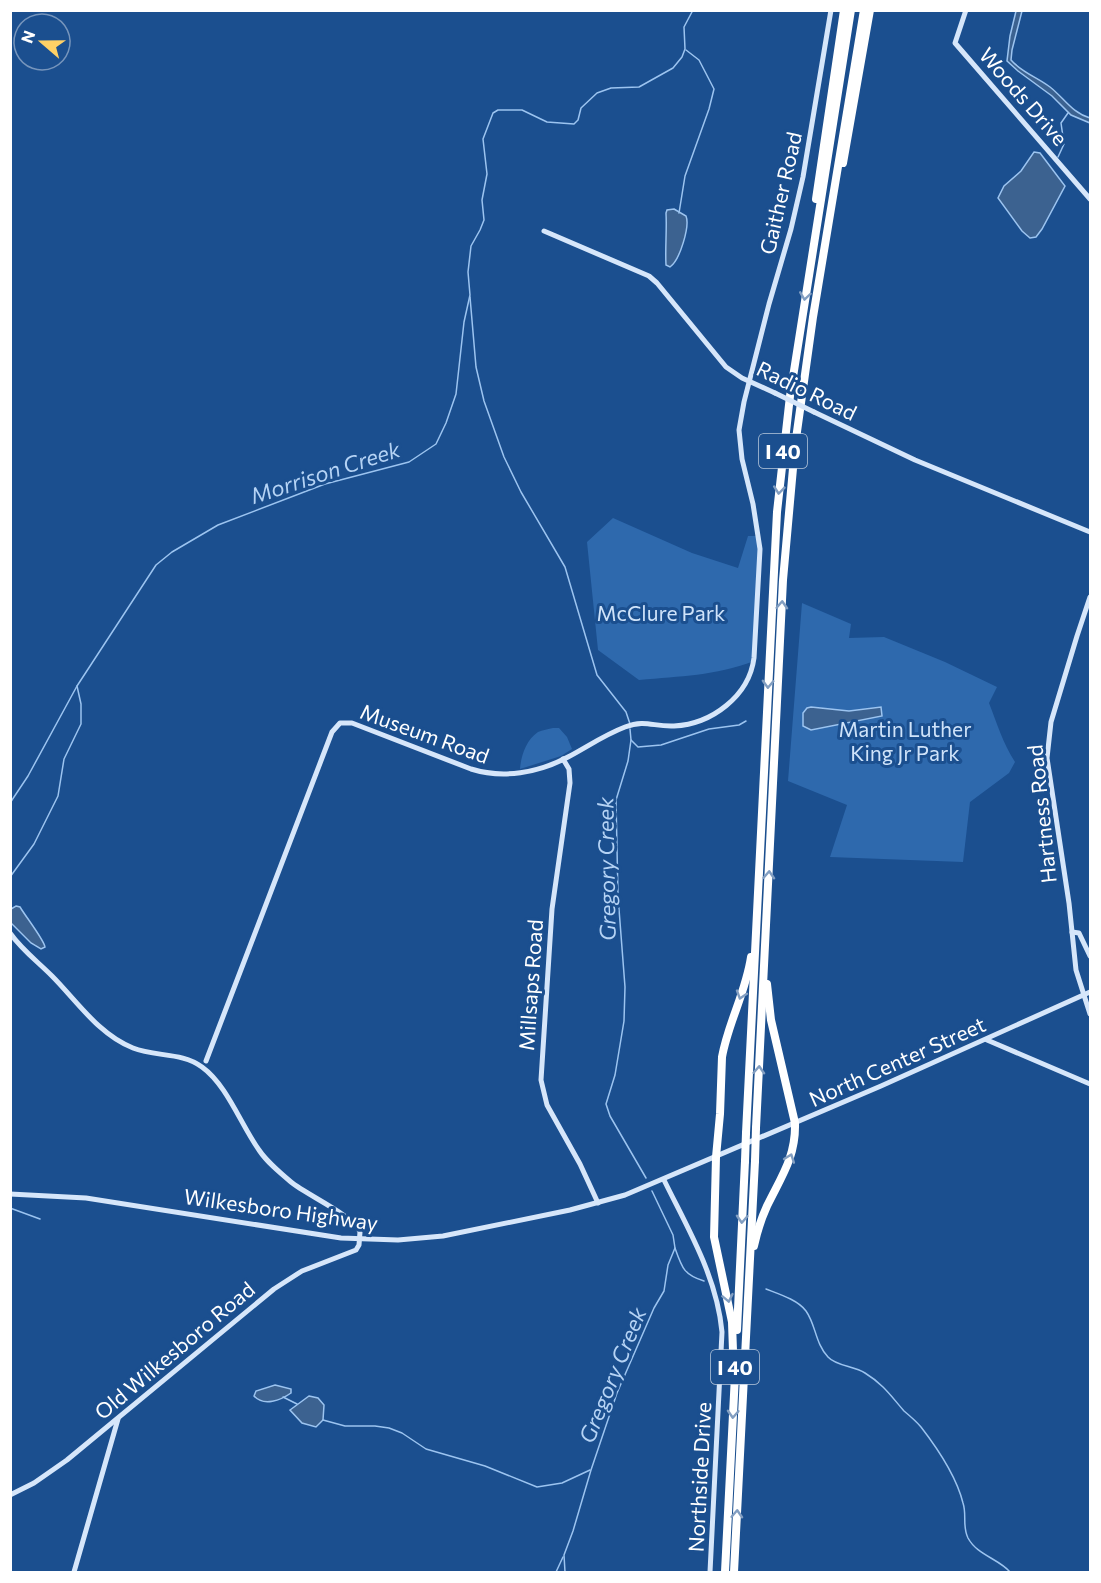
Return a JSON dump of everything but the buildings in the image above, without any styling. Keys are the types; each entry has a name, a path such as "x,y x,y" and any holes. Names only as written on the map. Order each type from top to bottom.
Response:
{"highway":[{"path":"809,271 818,184 844,10"},
{"name":"I 40","path":"725,1572 777,512 790,396 851,10"},
{"name":"I 40","path":"734,1572 788,513 795,446 830,213 864,10"},
{"path":"830,213 845,154 870,10"},
{"path":"734,1380 735,1351 732,1322 714,1237 716,1157 722,1057 725,1040 749,970 758,896"},
{"path":"749,1271 758,1228 793,1153 795,1140 795,1123 771,1020 765,947"}],"street":[{"name":"Gaither Road","path":"749,381 801,187 831,10"},
{"name":"Woods Drive","path":"966,10 955,43 1090,199"},
{"name":"Radio Road","path":"544,231 649,276 722,364 733,373 915,460 1090,532"},
{"name":"Museum Road","path":"206,1061 335,727 340,723 352,723 456,764 491,774 514,774 563,759 605,735 629,726 644,722 676,726 701,719 730,702 744,688 749,679 754,658 760,549 755,513 739,445 741,416 749,381"},
{"name":"Hartness Road","path":"1090,599 1060,688 1048,740 1048,766 1076,970 1088,994 1090,1014"},
{"name":"Millsaps Road","path":"563,759 569,769 570,783 552,909 540,1080 547,1105 584,1172 598,1203"},
{"path":"1072,932 1079,933 1090,956"},
{"path":"10,933 19,945 84,1010 123,1043 152,1053 187,1059 203,1068 218,1084 259,1151 275,1168 302,1190 353,1222 360,1232 360,1239"},
{"name":"North Center Street","path":"716,1157 1088,994"},
{"path":"987,1040 1090,1084"},
{"name":"Wilkesboro Highway","path":"10,1194 86,1198 313,1234 360,1239 420,1239 598,1203 664,1180 716,1157"},
{"name":"Northside Drive","path":"664,1180 706,1268 721,1318 710,1572"},
{"name":"Old Wilkesboro Road","path":"10,1495 51,1472 274,1289 302,1271 349,1255 356,1250 360,1239"},
{"path":"74,1572 119,1418"}],"green space":[{"name":"McClure Park","path":"613,518 692,553 738,568 748,536 759,536 754,661 711,673 639,680 598,650 587,542"},
{"name":"Martin Luther King Jr Park","path":"802,603 851,624 849,638 884,637 945,662 997,687 989,703 1003,740 1015,762 1009,773 970,802 963,862 830,857 847,805 788,781"},
{"path":"559,728 567,737 572,749 561,756 520,769 523,754 530,739 538,732"}],"shaded area":[{"path":"1016,11 1022,11 1011,60 1019,68 1050,87 1078,113 1090,118 1090,123 1071,115 1052,96 1007,61"},
{"path":"1034,152 1040,153 1065,186 1042,229 1036,237 1030,238 1022,231 998,198 1004,186 1021,171"},
{"path":"674,209 686,216 687,227 681,250 670,267 666,265 666,213 667,210"},
{"path":"811,707 849,711 881,707 882,716 811,730 803,726 803,713"},
{"path":"16,906 20,907 45,947 41,949 31,943 11,923 11,909"},
{"path":"275,1385 291,1389 291,1393 278,1400 267,1402 254,1396 256,1391"},
{"path":"309,1396 318,1398 324,1405 323,1420 316,1427 302,1423 290,1410"}],"waterway":[{"name":"Morrison Creek","path":"10,803 28,776 77,686 156,565 172,552 218,525 325,484 409,462 436,444 456,394 464,322 470,295 468,272 471,246 484,220 482,200 487,174 483,139 493,113 498,110 522,110 547,122 574,124 578,120 581,108 597,93 611,88 639,87 673,68 685,49 684,27 693,10"},
{"path":"679,213 685,176 714,89 699,60 686,50"},
{"path":"1058,157 1064,144 1061,123 1068,113"},
{"name":"Gregory Creek","path":"470,297 476,367 484,401 504,457 521,492 565,567 597,675 626,712 630,724"},
{"path":"10,877 34,844 58,796 64,759 81,724 81,704 77,686"},
{"path":"631,740 638,747 661,745 709,729 739,725 746,721"},
{"name":"Gregory Creek","path":"630,729 628,761 616,800 618,896 625,987 624,1021 615,1075 606,1104 610,1116 646,1178"},
{"name":"Gregory Creek","path":"565,1572 564,1555 617,1393 654,1308 664,1291 668,1265 675,1248 673,1235 652,1191"},
{"path":"10,1208 40,1219"},
{"path":"675,1248 685,1270 704,1281"},
{"path":"766,1289 803,1307 809,1316 820,1346 828,1357 871,1377 921,1427 940,1453 956,1482 964,1507 965,1529 968,1538 977,1549 1010,1572"},
{"path":"283,1397 297,1404"},
{"path":"323,1420 345,1426 389,1428 402,1433 426,1449 485,1466 537,1487 562,1483 590,1470"},
{"path":"556,1572 563,1557"}]}
